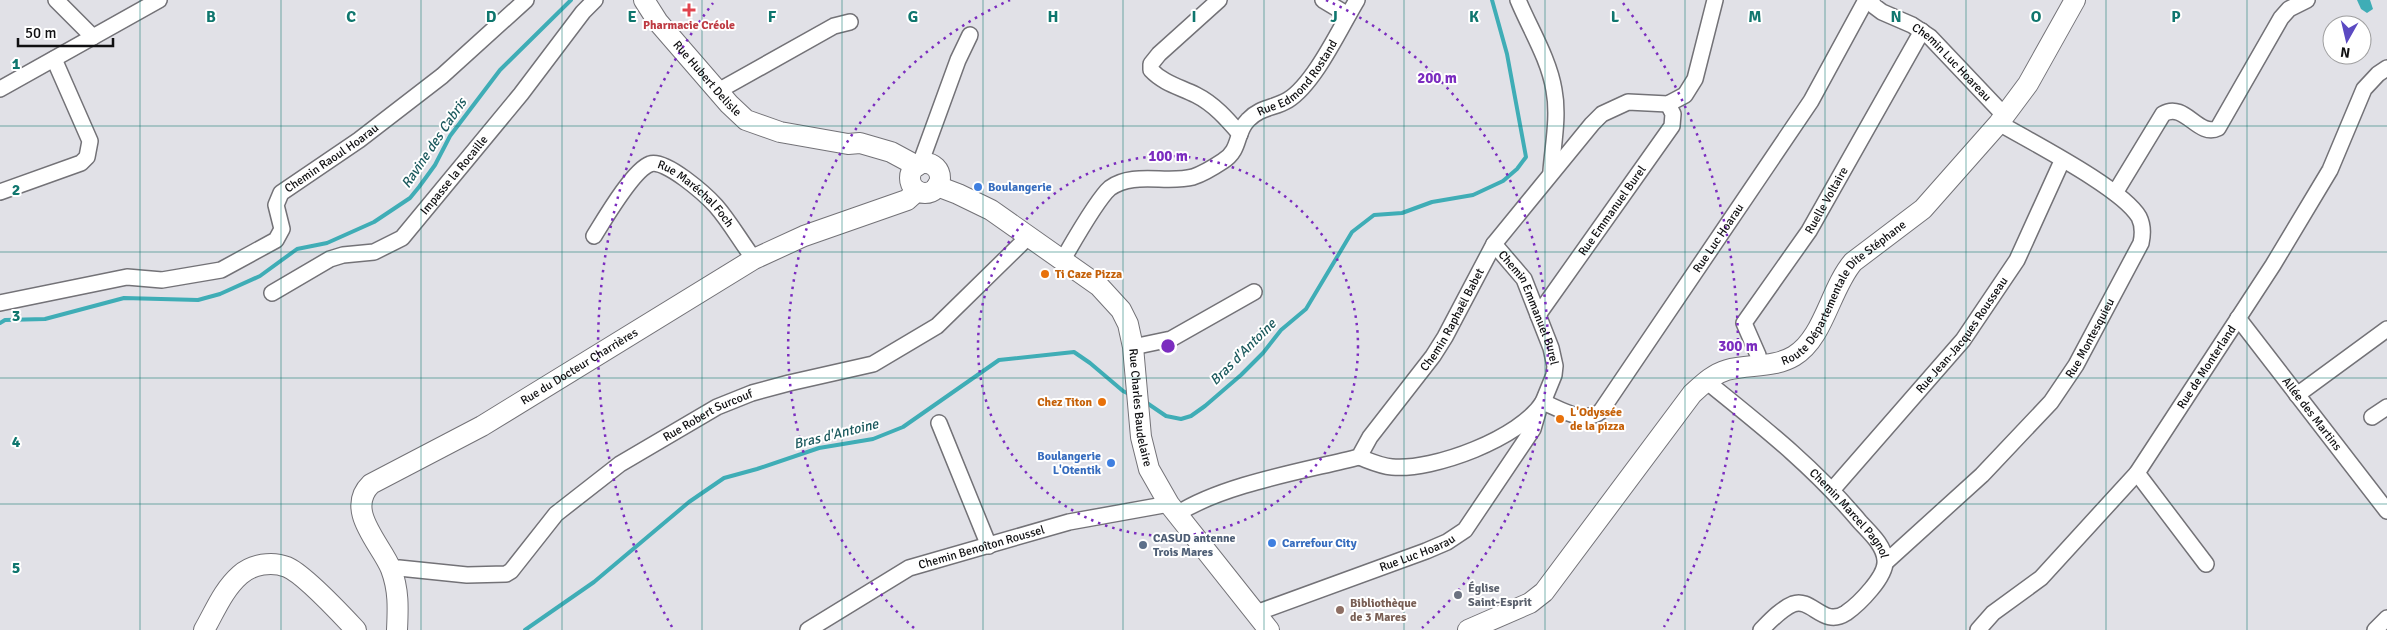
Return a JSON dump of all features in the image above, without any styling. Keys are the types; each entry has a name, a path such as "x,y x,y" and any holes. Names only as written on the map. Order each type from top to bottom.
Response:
{"main road":[{"name":"Rue Hubert Delisle","path":"644,0 658,22 746,120 780,132 848,144 917,175 935,168 938,181"},
{"name":"Route Départementale Dite Stéphane","path":"1468,630 1530,602 1544,592 1692,394 1706,381 1726,370 1780,363 1796,356 1805,347 1815,335 1844,272 1853,262 1923,209 2001,119 2028,84 2075,0"},
{"name":"Rue du Docteur Charrières","path":"394,625 397,589 391,570 361,512 365,490 371,484 482,426 754,259 804,236 906,200 917,175 930,192 938,181"},
{"name":"Rue Charles Baudelaire","path":"938,181 958,194 991,210 1110,296 1128,324 1133,347 1144,454 1149,469 1173,509 1269,630"},
{"path":"204,630 224,593 237,578 255,566 270,564 288,568 301,577 356,630"}],"street":[{"path":"56,0 93,37"},
{"path":"0,89 159,0"},
{"name":"Chemin Raoul Hoarau","path":"0,303 127,277 162,280 221,270 276,240 282,229 276,205 282,193 359,140 442,76 526,0"},
{"name":"Impasse la Rocaille","path":"272,294 330,259 343,255 374,252 402,238 521,94 583,12 595,0"},
{"path":"1219,0 1159,54 1151,64 1151,70 1161,79 1198,96 1216,108 1240,134"},
{"path":"1324,0 1348,15"},
{"name":"Rue Edmond Rostand","path":"1062,261 1111,188 1135,180 1170,180 1194,177 1233,153 1246,121 1270,105 1288,100 1302,87 1320,64 1357,0"},
{"path":"1518,0 1549,70 1554,90 1556,111 1552,171"},
{"path":"1552,171 1602,114 1628,102 1668,104 1685,96 1695,79 1714,0"},
{"name":"Rue Luc Hoarau","path":"1256,613 1426,551 1459,536 1465,530 1533,429 1540,407 1586,417 1597,414 1606,405 1806,108 1866,0"},
{"name":"Chemin Luc Hoareau","path":"1871,0 1874,6 1882,12 1922,31 2001,119"},
{"path":"2116,193 2163,114 2176,111 2206,130 2214,131 2218,128 2281,18 2289,9 2307,0"},
{"path":"718,91 834,26 850,22"},
{"name":"Ruelle Voltaire","path":"1759,366 1758,355 1744,323 1809,231 1922,31"},
{"path":"917,175 958,60 970,35"},
{"path":"0,192 81,163 88,157 90,141 54,59"},
{"name":"Rue de Monterland","path":"1978,630 1993,613 2041,578 2137,473 2273,265 2330,170 2364,89 2378,74 2387,68"},
{"name":"Rue Emmanuel Burel","path":"1538,315 1672,126 1673,114 1668,104"},
{"name":"Rue Montesquieu","path":"1886,562 1975,482 2051,402 2076,365 2141,243 2142,226 2140,219 2116,193 2062,161 2001,119"},
{"name":"Rue Jean-Jacques Rousseau","path":"1833,489 1963,340 2017,260 2062,161"},
{"name":"Rue Maréchal Foch","path":"594,236 622,192 649,164 656,163 673,170 715,205 754,259"},
{"name":"Chemin Raphaël Babet","path":"1359,457 1370,437 1433,356 1494,244 1552,171"},
{"name":"Rue Robert Surcouf","path":"391,570 399,568 467,575 506,574 511,571 556,514 620,464 717,406 790,382 867,367 873,364 937,326 1028,237"},
{"name":"Chemin Emmanuel Burel","path":"1494,244 1520,272 1551,348 1555,366 1554,375 1540,407"},
{"path":"1133,347 1171,339 1254,292"},
{"name":"Allée des Martins","path":"2238,318 2387,512"},
{"path":"2297,395 2387,330"},
{"name":"Chemin Marcel Pagnol","path":"1706,381 1800,458 1833,489 1879,544 1886,562 1880,580 1847,612 1834,617 1827,616 1807,605 1795,604 1776,616 1761,630"},
{"path":"1173,509 1232,490 1359,457 1378,465 1393,467 1410,467 1438,461 1473,450 1527,422 1540,407"},
{"path":"2372,417 2387,407"},
{"path":"939,423 988,546"},
{"path":"2137,473 2206,564"},
{"name":"Chemin Benoîton Roussel","path":"808,630 909,568 1069,522 1173,509"},
{"path":"2375,630 2387,618"}],"water":[{"path":"2357,0 2370,0 2373,9 2367,13 2361,9"}],"waterway":[{"name":"Ravine des Cabris","path":"0,323 5,320 45,319 124,298 198,300 220,294 260,276 297,249 327,243 374,222 410,198 435,165 450,136 500,70 571,0"},
{"name":"Bras d'Antoine","path":"1144,401 1166,416 1181,419 1191,416 1241,375 1263,353 1281,330 1306,309 1352,232 1374,215 1402,213 1432,202 1473,195 1503,181 1517,169 1526,157 1507,54 1492,0"},
{"name":"Bras d'Antoine","path":"525,630 594,582 689,502 724,478 819,448 873,439 903,427 999,360 1074,352 1123,391 1131,395"}],"place":[{"name":"Pharmacie Créole","path":"689,10"},
{"name":"Boulangerie","path":"978,187"},
{"name":"Ti Caze Pizza","path":"1045,274"},
{"name":"Chez Titon","path":"1102,402"},
{"name":"L'Odyssée de la pizza","path":"1560,419"},
{"name":"Boulangerie L'Otentik","path":"1111,463"},
{"name":"Carrefour City","path":"1272,543"},
{"name":"CASUD antenne Trois Mares","path":"1143,545"},
{"name":"Église Saint-Esprit","path":"1458,595"},
{"name":"Bibliothèque de 3 Mares","path":"1340,610"}]}
